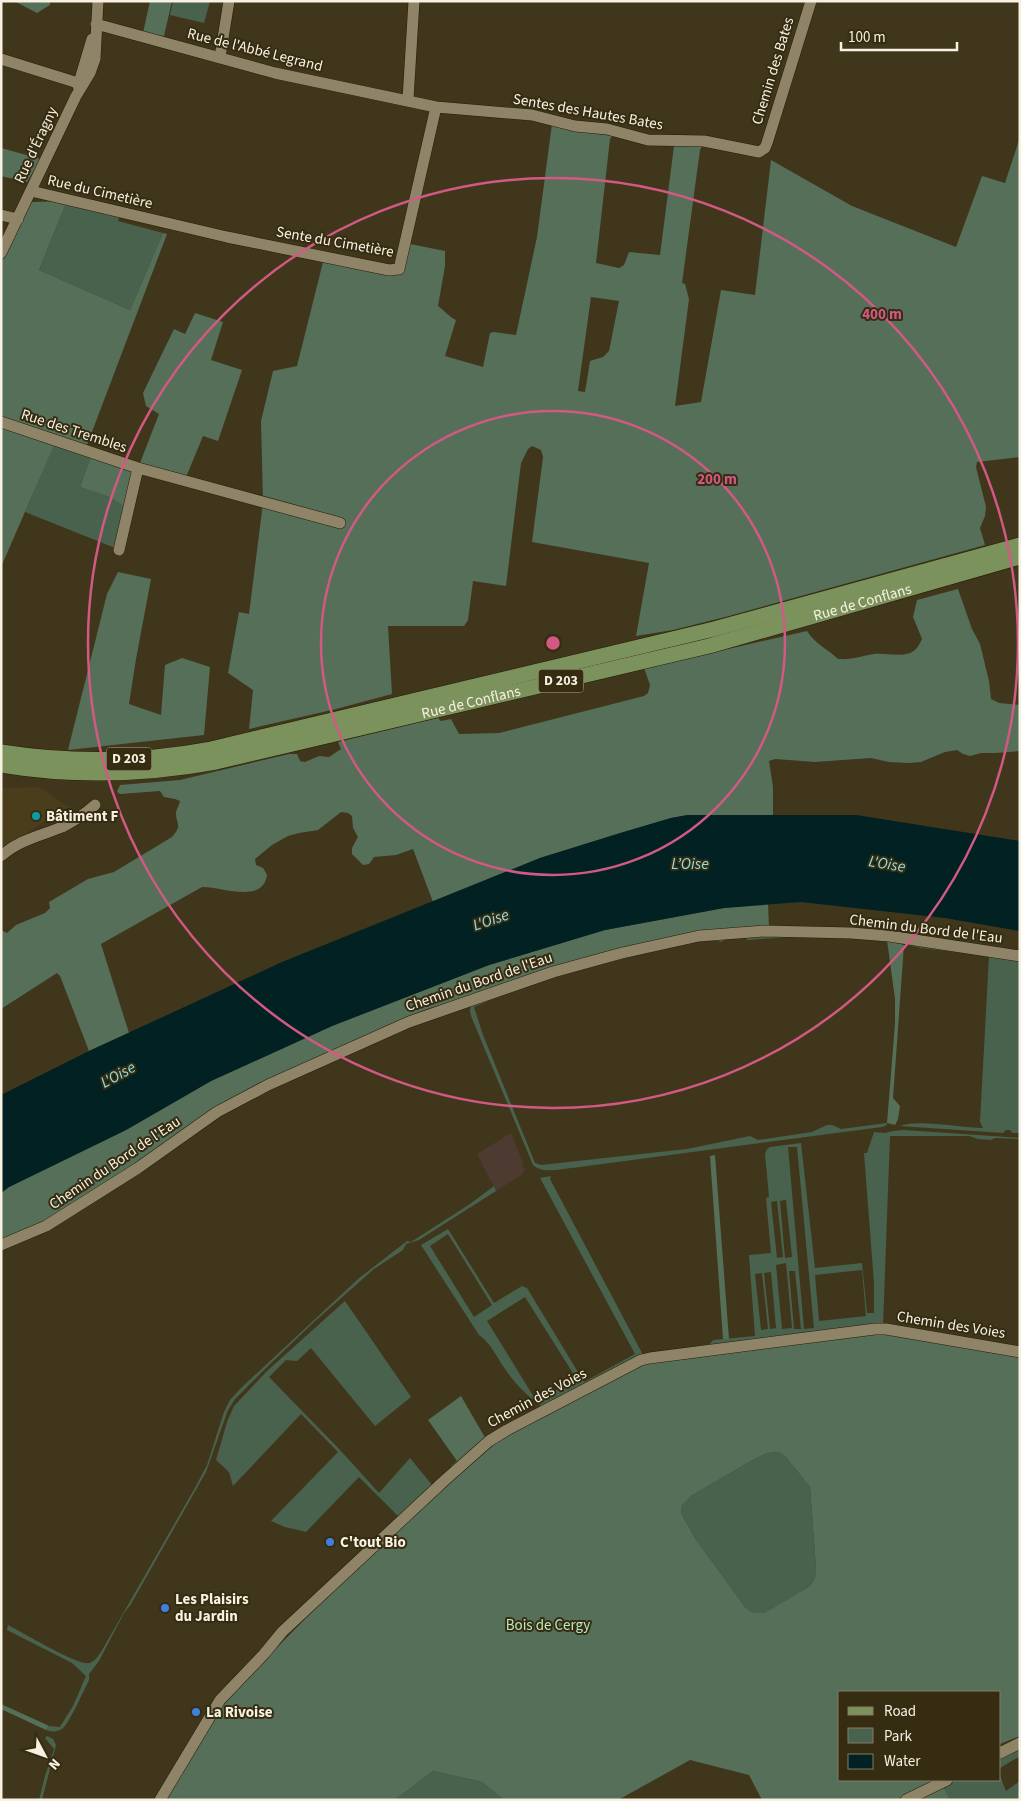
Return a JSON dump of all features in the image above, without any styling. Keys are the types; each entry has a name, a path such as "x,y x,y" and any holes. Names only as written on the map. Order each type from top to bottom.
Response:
{"main road":[{"name":"Rue de Conflans","path":"1,752 60,759 105,760 158,757 211,749 714,629 1020,545"},
{"name":"Rue de Conflans","path":"1,766 57,772 111,773 156,771 224,760 733,640 1020,557"}],"street":[{"name":"Rue d'Éragny","path":"1,253 81,82 96,27 98,1"},
{"path":"220,57 229,1"},
{"path":"408,99 414,1"},
{"name":"Chemin des Bates","path":"763,150 811,1"},
{"name":"Rue de l'Abbé Legrand","path":"96,27 275,72 408,99"},
{"path":"1,59 81,82"},
{"name":"Sentes des Hautes Bates","path":"408,99 436,106 532,115 576,126 607,129 648,140 699,140 756,152 763,150"},
{"name":"Sente du Cimetière","path":"162,222 389,270 399,269 436,106"},
{"name":"Rue du Cimetière","path":"31,191 162,222"},
{"path":"1,215 18,219"},
{"name":"Rue des Trembles","path":"1,422 138,468 340,523"},
{"path":"119,550 138,468"},
{"path":"1,856 9,849 30,838 74,821 95,806"},
{"name":"Chemin du Bord de l'Eau","path":"1,1245 28,1235 53,1222 138,1168 217,1112 268,1085 409,1022 552,972 622,953 699,936 765,931 889,936 1020,956"},
{"name":"Chemin des Voies","path":"160,1800 220,1700 264,1654 282,1632 445,1480 489,1441 641,1360 875,1329 886,1329 1020,1352"},
{"path":"1001,1752 1020,1743"},
{"path":"906,1800 945,1781"}],"shaded area":[{"path":"1,787 39,787 69,807 45,821 1,852"},
{"path":"511,1133 524,1165 522,1166 525,1168 523,1174 496,1191 477,1154"}],"green space":[{"path":"14,1 50,1 50,5 37,13"},
{"path":"150,1 172,1 164,36 143,33"},
{"path":"173,1 210,1 204,23 170,15"},
{"path":"552,124 566,129 612,136 610,139 596,263 619,268 624,265 629,252 660,255 674,146 678,142 703,144 700,150 682,283 685,284 689,299 675,406 701,402 721,290 755,295 771,160 852,206 956,247 982,176 1005,183 1020,137 1020,457 977,462 976,467 986,507 985,516 980,528 985,545 729,616 673,630 636,636 649,563 532,542 543,457 541,450 532,446 528,449 521,463 506,586 473,581 468,620 464,626 388,626 392,694 249,729 253,690 228,673 239,612 249,614 263,503 261,421 273,371 297,366 323,262 391,275 410,244 445,251 445,266 438,306 456,320 445,356 483,367 490,333 516,335 537,237","holes":["591,297 619,301 609,351 603,357 590,361 585,392 578,391"]},
{"path":"1,148 41,159 27,182 1,176"},
{"path":"67,201 120,214 118,221 163,233 130,310 39,270"},
{"path":"67,201 39,270 130,310 163,233 167,234 87,445 55,443 1,567 1,254 32,202"},
{"path":"195,313 223,322 211,360 242,370 218,441 203,436 184,482 140,463 159,414 146,406 143,393 174,329 185,334"},
{"path":"55,442 87,445 93,451 80,487 109,497 126,508 115,548 25,512"},
{"path":"93,451 137,468 126,508 109,497 80,487"},
{"path":"118,572 151,579 129,704 161,715 165,665 182,658 210,667 204,735 68,750 107,594"},
{"path":"958,589 972,629 980,644 989,681 991,699 999,703 1020,705 1020,751 981,753 970,756 957,750 945,752 921,762 909,763 889,762 871,758 815,762 775,759 769,761 773,787 773,815 688,815 671,818 540,858 433,902 413,849 396,855 374,857 369,864 363,865 352,854 352,848 358,837 353,828 352,816 341,812 318,830 288,836 272,845 255,859 256,865 263,868 267,875 264,884 258,889 249,892 239,892 202,887 101,944 129,1033 89,1051 60,976 57,973 1,1009 1,930 7,933 16,925 45,913 50,908 49,902 88,879 114,872 172,837 177,829 176,813 180,801 164,797 160,791 120,794 117,792 120,785 180,780 289,754 297,754 300,761 305,762 319,756 329,757 341,749 338,742 438,718 441,721 451,719 459,734 499,733 644,696 648,693 650,685 644,668 807,631 838,659 874,654 906,654 916,649 922,639 913,617 917,600"},
{"path":"768,904 769,927 703,933 467,997 406,1017 387,1029 269,1083 59,1216 1,1244 1,1193 9,1187 126,1130 211,1081 332,1026 489,965 605,930 724,908"},
{"path":"749,933 808,933 866,936 1020,959 1020,1133 1012,1133 1010,1130 1006,1130 1003,1133 900,1126 917,1123 983,1128 980,1122 989,956 921,948 887,940 805,936 747,940 745,935 730,937 721,942 706,940 689,943 587,968 541,982 474,1007 483,1035 535,1163 541,1165 687,1149 750,1136 758,1140 812,1132 827,1125 841,1129 887,1123 887,1125 557,1170 537,1168 533,1165 471,1016 471,1004 541,979 606,960 688,941"},
{"path":"887,940 904,945 893,1098 900,1106 895,1125 887,1123 895,1024 895,999"},
{"path":"904,1130 1020,1139 995,1138 991,1140 969,1136 890,1136 883,1326 544,1408 528,1395 518,1385 490,1346 479,1335 421,1245 448,1229 494,1303 522,1286 527,1288 584,1382 635,1354 540,1178 551,1176 550,1179 643,1355 710,1344 713,1340 755,1336 749,1255 771,1253 766,1198 769,1197 765,1154 770,1147 801,1143 815,1268 862,1263 867,1313 874,1313 874,1283 864,1153 867,1153 874,1132 885,1133","holes":["788,1147 797,1147 814,1328 804,1329","786,1200 792,1257 785,1258 780,1201","777,1201 783,1257 777,1258 771,1202","448,1234 492,1305 474,1317 430,1246","786,1263 792,1328 782,1329 776,1265","862,1270 866,1316 819,1321 815,1275","789,1271 795,1271 801,1329 794,1329","771,1272 776,1328 770,1329 764,1273","762,1273 768,1329 761,1330 755,1274","525,1297 576,1378 537,1402 487,1321"]},
{"path":"715,1155 729,1339 723,1339 710,1156"},
{"path":"494,1186 496,1191 419,1240 406,1244 403,1250 374,1269 314,1322 235,1399 228,1410 206,1472 131,1604 124,1613 99,1661 89,1674 89,1680 72,1714 62,1729 58,1731 46,1730 49,1726 60,1727 73,1706 86,1676 72,1663 7,1630 8,1625 75,1660 90,1663 95,1660 207,1465 224,1412 230,1400 358,1279 407,1241 411,1242"},
{"path":"345,1301 411,1397 375,1426 311,1348 297,1361 286,1360 269,1377 379,1493 410,1458 432,1485 400,1518 359,1477 306,1532 285,1527 271,1521 338,1452 301,1414 233,1486 229,1472 216,1460 227,1422 234,1406 267,1371"},
{"name":"Bois de Cergy","path":"880,1328 1020,1348 1020,1736 1001,1744 1001,1691 838,1691 838,1781 940,1781 950,1800 762,1800 749,1775 690,1760 618,1800 504,1800 482,1782 433,1771 395,1800 165,1800 229,1696 374,1549 505,1435 636,1362","holes":["779,1452 785,1456 810,1487 815,1578 810,1586 764,1613 752,1613 745,1607 695,1538 681,1513 682,1505 691,1496 767,1453"]},
{"path":"461,1396 487,1441 457,1466 451,1466 457,1461 428,1420"},
{"path":"779,1452 785,1456 810,1487 815,1578 810,1586 764,1613 752,1614 695,1538 681,1513 682,1505 691,1496 751,1461 767,1453"},
{"path":"1,1704 49,1726 46,1730 1,1709"},
{"path":"47,1736 53,1739 56,1745 42,1800 39,1800 54,1749 45,1738"},
{"path":"1020,1748 1020,1756 1001,1767 1001,1757"},
{"path":"433,1771 482,1782 504,1800 395,1800"},
{"path":"1001,1778 1006,1791 1020,1781 1020,1800 950,1800 944,1789 952,1781 1001,1781"}],"water":[{"name":"L’Oise","path":"688,815 856,815 1020,841 1020,931 945,918 801,902 724,908 605,930 489,965 332,1026 211,1081 126,1130 9,1187 1,1193 1,1095 89,1051 282,962 540,858 671,818"}],"place":[{"name":"Bâtiment F","path":"36,816"},
{"name":"C'tout Bio","path":"330,1542"},
{"name":"Les Plaisirs du Jardin","path":"165,1608"},
{"name":"La Rivoise","path":"196,1712"}],"water label":[{"name":"L'Oise","path":"887,864"},
{"name":"L'Oise","path":"491,920"},
{"name":"L'Oise","path":"118,1075"}]}
